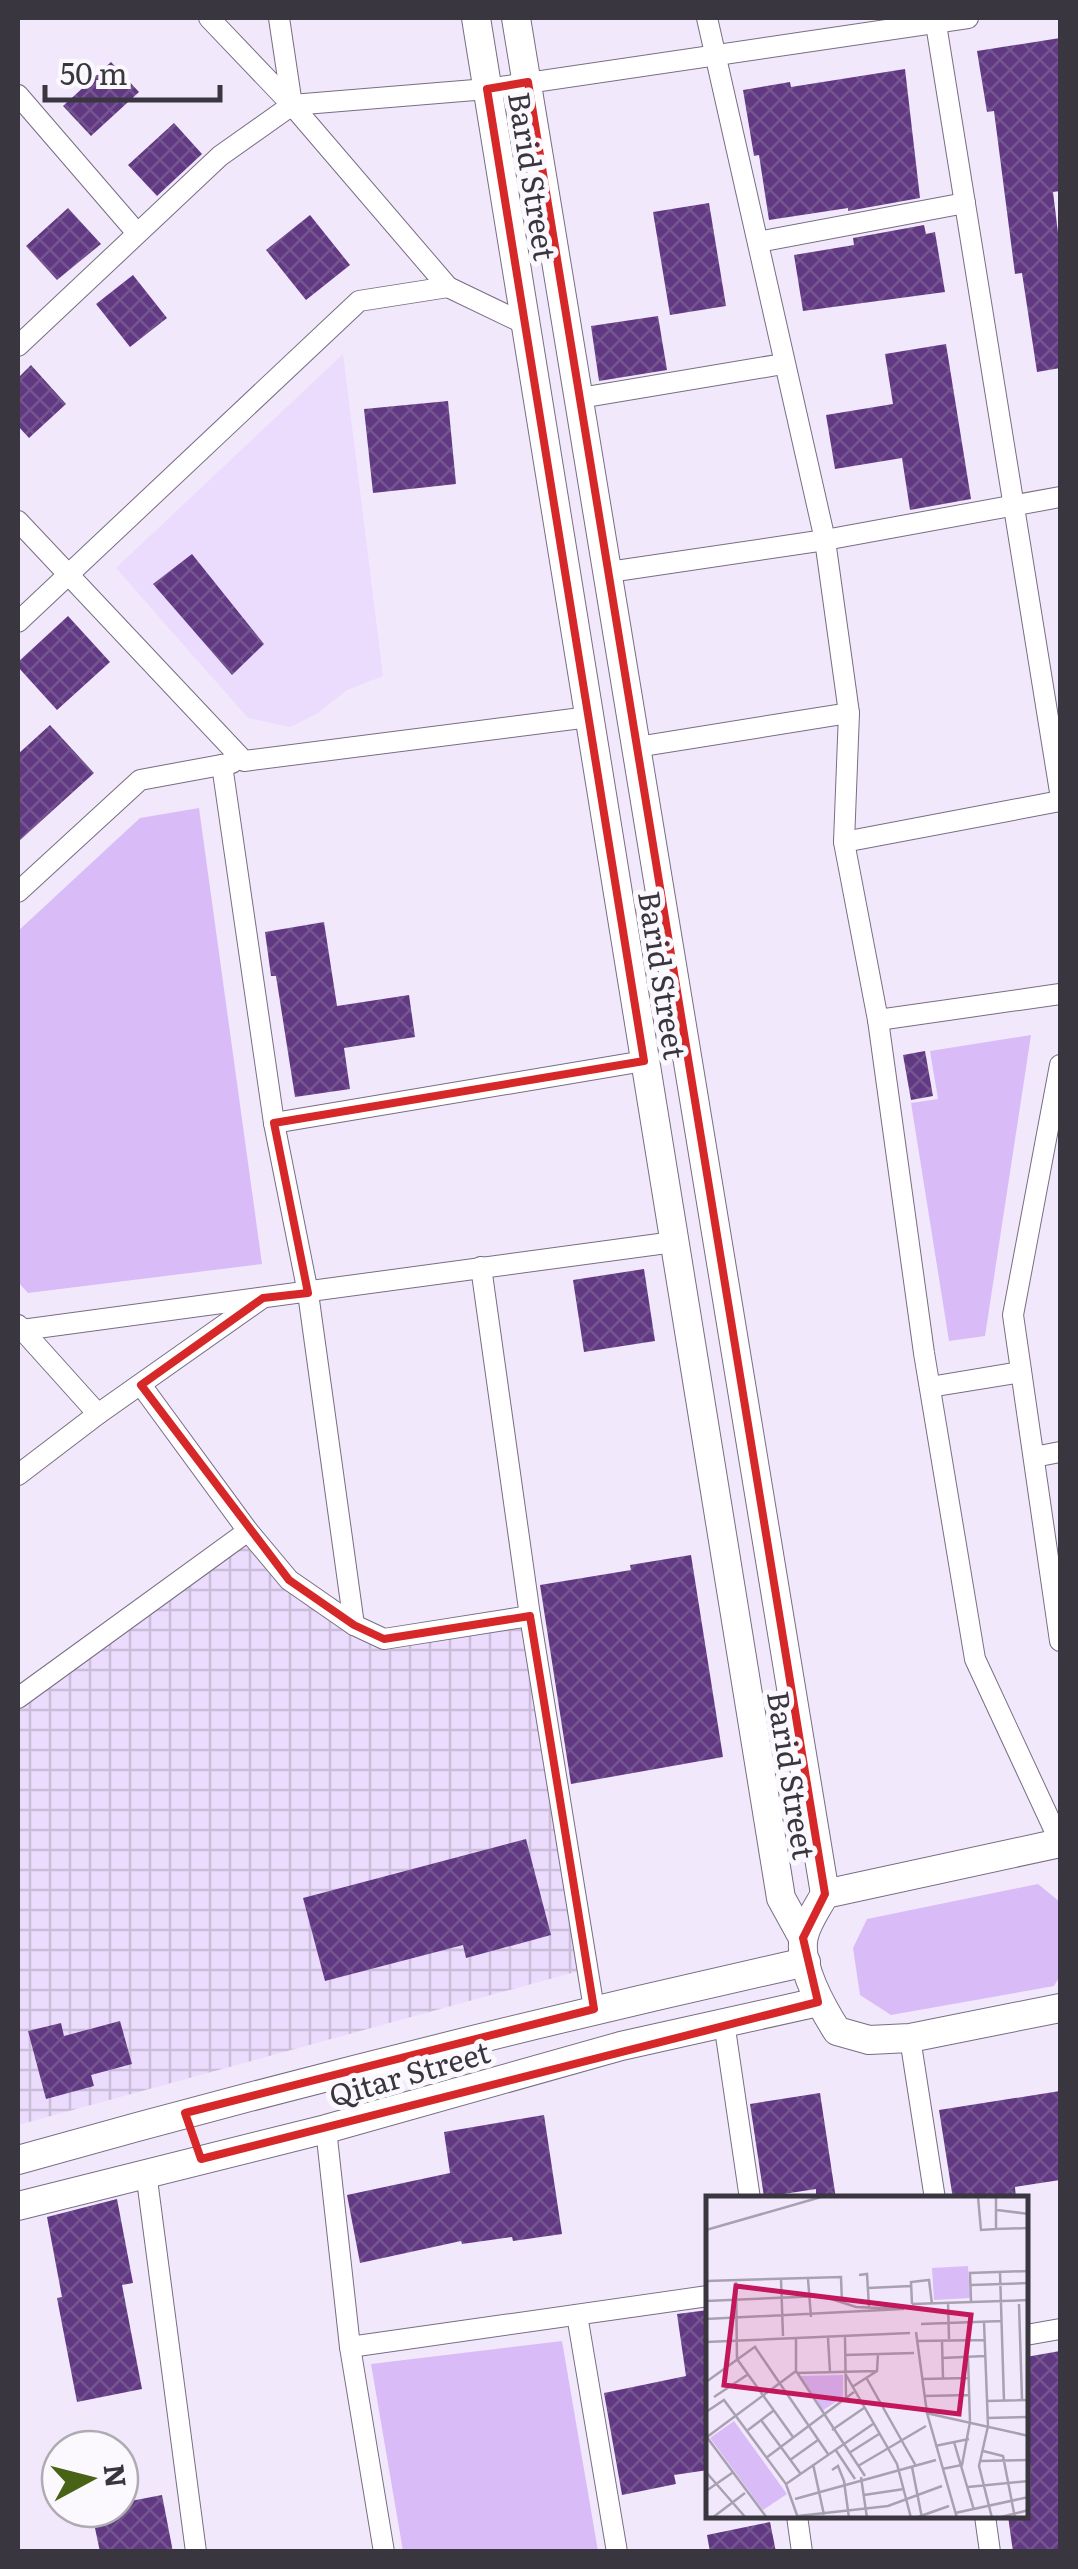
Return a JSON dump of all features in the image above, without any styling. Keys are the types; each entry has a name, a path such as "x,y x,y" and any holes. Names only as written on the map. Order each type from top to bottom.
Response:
{"main road":[{"name":"Barid Street","path":"476,18 780,1898 804,1950 818,2002"},
{"name":"Barid Street","path":"516,18 825,1894"},
{"path":"804,1950 825,1894 1060,1842"},
{"name":"Qitar Street","path":"18,2160 804,1950"},
{"path":"818,2002 837,2031 869,2040 910,2038 1060,2008"},
{"name":"Qitar Street","path":"18,2206 326,2129 621,2046 818,2002"},
{"path":"347,2074 360,2118"},
{"path":"184,2114 201,2159"}],"street":[{"path":"209,18 292,105 448,287 525,324"},
{"path":"279,18 292,105"},
{"path":"707,18 824,540 849,713 844,842 878,1020 930,1387 975,1660 1060,1842"},
{"path":"18,346 220,156 292,105 487,89 968,18"},
{"path":"935,20 1060,792"},
{"path":"21,106 137,234"},
{"path":"758,242 965,203"},
{"path":"18,622 359,301 448,287"},
{"path":"580,398 783,364"},
{"path":"609,572 824,540 1060,496"},
{"path":"18,521 244,761"},
{"path":"637,747 849,713"},
{"path":"18,892 140,780 244,761 589,717"},
{"path":"222,765 274,1123 308,1293 354,1625"},
{"path":"844,842 1060,801"},
{"path":"878,1020 1060,994"},
{"path":"274,1123 644,1060"},
{"path":"1060,1065 1052,1159 1013,1315 1060,1641"},
{"path":"20,1327 308,1293 674,1242"},
{"path":"481,1266 530,1616 594,2009"},
{"path":"18,1475 263,1298"},
{"path":"20,1327 98,1414"},
{"path":"930,1387 1022,1372"},
{"path":"141,1385 248,1530 290,1580 354,1625 384,1639 530,1616"},
{"path":"1034,1456 1060,1452"},
{"path":"18,1698 248,1530"},
{"path":"724,2022 750,2196"},
{"path":"910,2038 936,2196"},
{"path":"326,2129 350,2347 384,2552"},
{"path":"146,2172 196,2552"},
{"path":"350,2347 706,2296"},
{"path":"577,2314 617,2552"},
{"path":"1028,2336 1060,2329"},
{"path":"797,2519 802,2552"},
{"path":"985,2519 990,2552"}],"highlighted area":[{"path":"528,82 825,1894 803,1938 818,2002 201,2159 185,2113 594,2009 530,1616 384,1639 354,1625 289,1580 141,1385 263,1298 308,1293 274,1123 644,1061 487,89"}],"shaded area":[{"path":"343,354 383,676 347,690 318,713 290,727 248,718 116,568"},
{"path":"199,808 262,1264 28,1293 18,1282 18,931 140,818"},
{"path":"1031,1035 985,1336 949,1341 911,1103 938,1099 930,1051"},
{"path":"248,1531 289,1580 384,1639 530,1616 586,1969 18,2125 18,1698"},
{"path":"1038,1884 1060,1902 1060,1976 1054,1986 891,2015 860,1995 853,1948 867,1919"},
{"path":"562,2341 598,2551 403,2551 371,2364"}],"building":[{"path":"1060,38 1060,191 1053,192 1060,249 1060,368 1037,372 1022,273 1015,274 994,111 987,112 977,51"},
{"path":"111,62 139,92 91,136 63,106"},
{"path":"905,69 920,198 769,220 743,90 790,82 791,87"},
{"path":"174,123 202,154 157,196 128,165"},
{"path":"709,203 726,306 670,315 653,212"},
{"path":"68,208 101,244 57,280 26,246"},
{"path":"310,215 350,265 306,300 266,250"},
{"path":"924,225 926,234 935,232 945,292 803,311 794,255 854,245 853,238"},
{"path":"133,275 167,318 130,347 96,304"},
{"path":"658,316 667,370 599,381 591,326"},
{"path":"946,344 971,499 910,510 902,458 835,469 826,415 893,404 885,354"},
{"path":"31,365 66,404 29,438 18,426 18,378"},
{"path":"448,401 456,484 373,493 364,409"},
{"path":"192,554 264,644 232,675 153,584"},
{"path":"68,616 110,662 57,710 18,667 18,662"},
{"path":"50,725 94,773 18,842 18,754"},
{"path":"324,922 337,1006 409,995 415,1037 344,1048 350,1089 295,1097 265,932"},
{"path":"925,1051 933,1096 911,1100 903,1055"},
{"path":"644,1269 655,1341 584,1352 573,1280"},
{"path":"691,1555 723,1757 571,1784 540,1585 631,1570 630,1565"},
{"path":"526,1839 551,1935 466,1958 463,1945 325,1981 303,1898"},
{"path":"120,2021 132,2064 91,2075 94,2086 46,2099 28,2031 61,2023 64,2036"},
{"path":"1060,2091 1060,2180 1015,2187 1016,2196 953,2196 939,2110"},
{"path":"820,2093 836,2196 816,2196 816,2189 764,2196 750,2104"},
{"path":"544,2115 562,2234 513,2241 512,2237 462,2244 461,2241 360,2263 347,2195 450,2173 444,2132"},
{"path":"117,2199 133,2283 122,2285 142,2389 77,2402 57,2298 62,2297 47,2217"},
{"path":"706,2310 706,2470 674,2475 676,2484 622,2495 604,2393 686,2376 677,2314"},
{"path":"1060,2351 1060,2552 1013,2552 1008,2519 1028,2519 1028,2357"},
{"path":"162,2495 173,2552 100,2552 95,2529 140,2529 140,2499"},
{"path":"770,2522 776,2552 710,2552 707,2535"}]}
